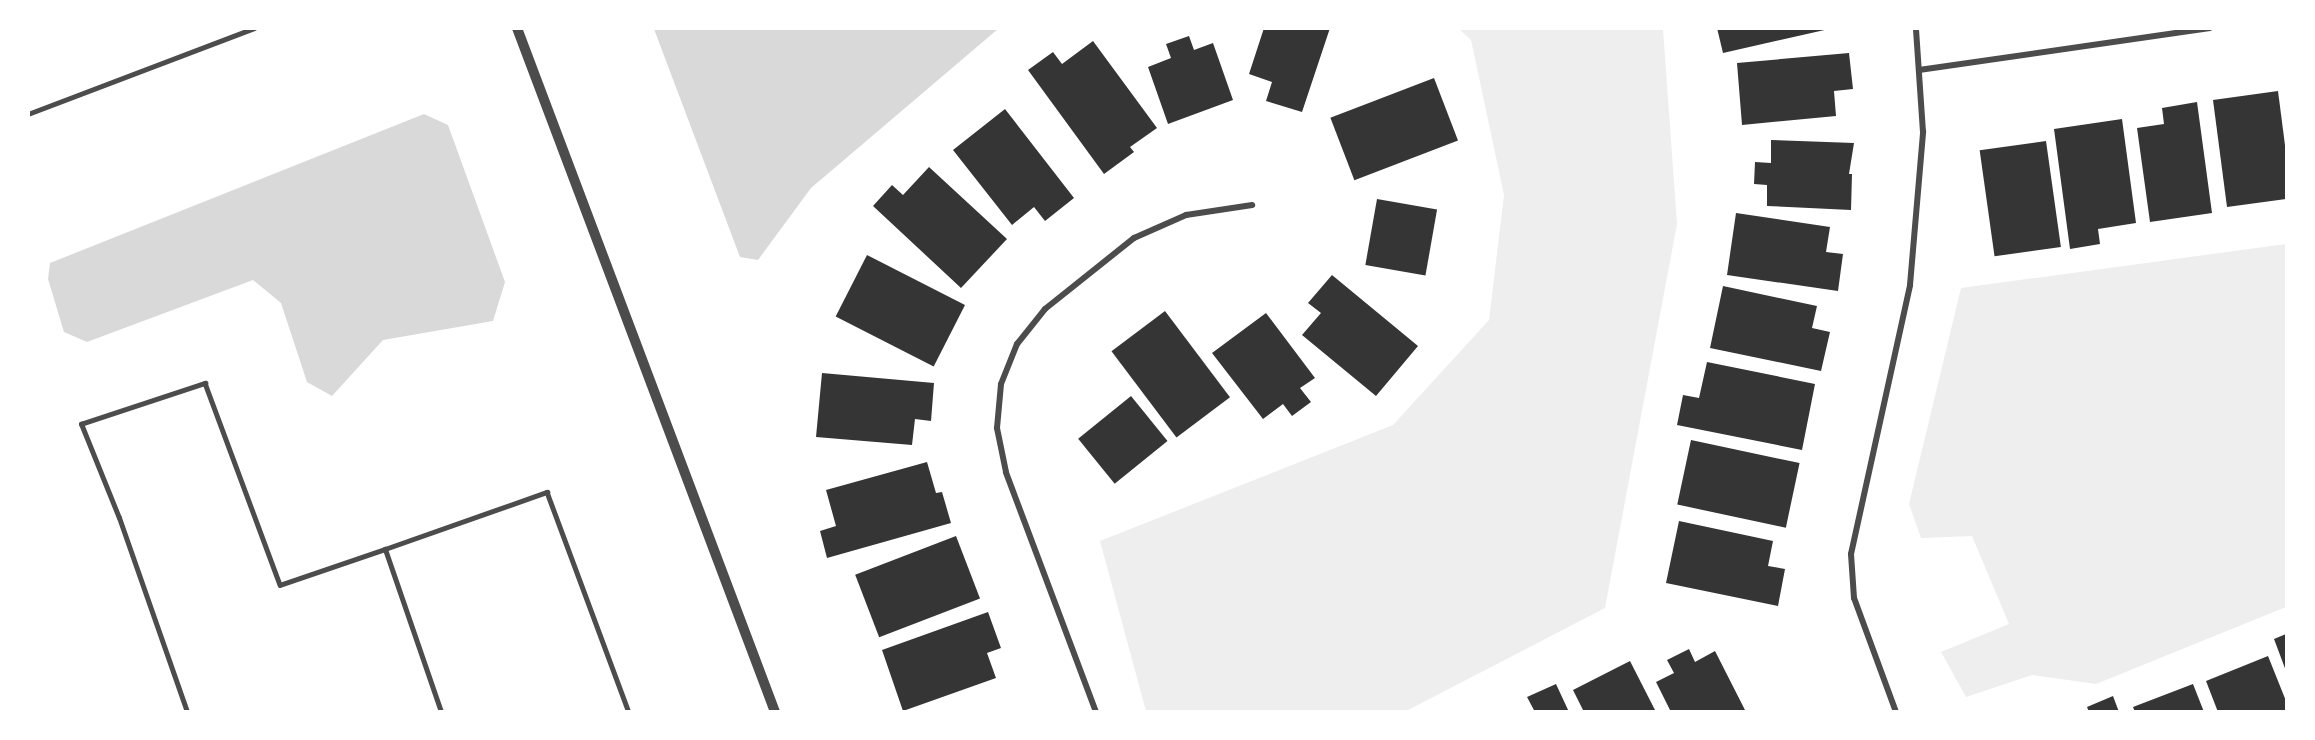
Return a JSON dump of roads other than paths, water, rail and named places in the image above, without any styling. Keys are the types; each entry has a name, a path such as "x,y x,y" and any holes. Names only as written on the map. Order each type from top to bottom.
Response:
{"street":[{"path":"517,28 775,711"},
{"path":"1896,711 1854,598 1851,554 1910,285 1923,132 1916,28"},
{"path":"1919,70 2210,28"},
{"path":"1096,711 1006,472 997,428 1001,384 1017,344 1045,309 1134,238 1186,214 1252,206"}],"lane":[{"path":"28,114 254,28"},
{"path":"187,711 81,424 205,383 280,585 547,492 629,711"},
{"path":"385,549 441,711"}]}
